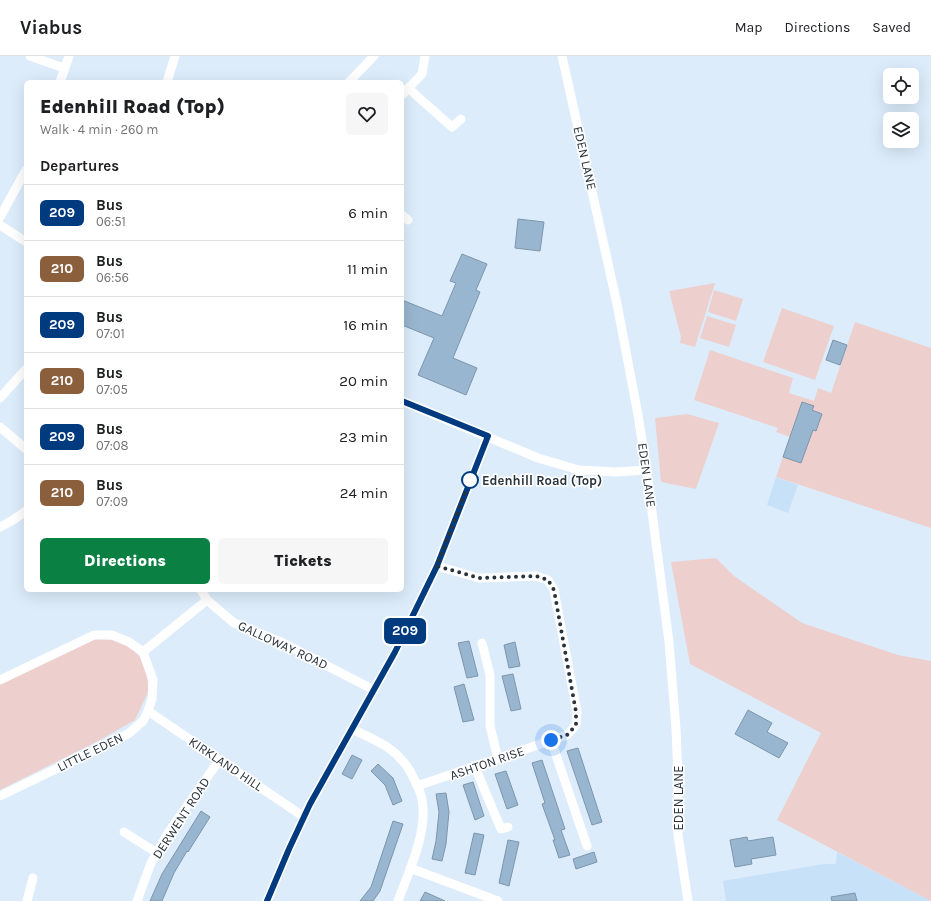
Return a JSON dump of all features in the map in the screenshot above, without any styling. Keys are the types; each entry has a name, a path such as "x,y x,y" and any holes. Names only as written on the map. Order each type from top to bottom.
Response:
{"street":[{"path":"30,56 64,68"},
{"path":"61,80 69,56"},
{"path":"168,80 175,56"},
{"path":"351,80 374,56"},
{"path":"425,56 422,74 405,92 452,127 461,119"},
{"name":"EDEN LANE","path":"562,56 617,304 647,470 669,642 676,730 678,835 688,901"},
{"path":"0,217 24,174"},
{"path":"0,224 24,241"},
{"path":"0,398 24,371"},
{"path":"404,402 538,458 579,470 616,472 647,470"},
{"path":"0,427 24,447"},
{"path":"267,901 310,804 395,652 437,566 488,436"},
{"path":"0,527 24,512"},
{"name":"ASHTON RISE","path":"418,786 567,735 576,725 576,712 554,590 548,580 536,576 479,578 437,566"},
{"name":"GALLOWAY ROAD","path":"202,592 207,600 234,623 283,643 374,690"},
{"path":"0,680 94,635 112,635 129,642 144,652 207,600"},
{"path":"482,643 490,675 490,726 498,759"},
{"name":"LITTLE EDEN","path":"0,796 128,734 142,720 148,711 152,699 153,680 144,652"},
{"name":"KIRKLAND HILL","path":"148,711 304,817"},
{"path":"352,729 382,744 399,757 409,770 418,786 422,800 423,815 419,839 398,901"},
{"path":"551,740 587,846"},
{"name":"DERWENT ROAD","path":"137,901 157,853 168,833 220,759"},
{"path":"475,767 501,829 508,827"},
{"path":"124,832 157,853"},
{"path":"410,868 495,900"},
{"path":"27,901 33,878"}],"shaded area":[{"path":"715,283 695,347 680,343 681,337 669,291"},
{"path":"714,290 743,299 736,321 708,312"},
{"path":"782,308 834,326 815,380 763,362"},
{"path":"707,316 736,325 729,347 700,338"},
{"path":"855,322 931,348 931,528 776,477 790,437 776,432 778,428 694,400 710,350 793,378 789,393 814,401 818,388 831,393"},
{"path":"687,414 719,423 696,489 661,482 655,418"},
{"path":"776,477 798,485 788,513 767,505"},
{"path":"716,558 734,576 802,623 898,655 931,661 931,901 777,820 821,733 690,664 671,562"},
{"path":"97,638 127,644 144,661 149,690 135,720 98,741 0,790 0,683"},
{"path":"837,852 931,901 726,901 723,881 824,864 836,864"}],"building":[{"path":"518,219 544,222 540,251 515,248"},
{"path":"462,254 487,264 476,290 480,292 453,358 477,368 466,395 418,375 434,338 404,326 404,301 442,316 456,283 450,281"},
{"path":"833,340 847,345 840,365 826,360"},
{"path":"802,402 814,406 812,410 822,414 816,431 813,430 801,463 783,457"},
{"path":"469,641 478,676 467,678 458,643"},
{"path":"515,642 520,666 509,668 504,645"},
{"path":"513,674 521,709 511,711 502,676"},
{"path":"464,684 474,720 463,722 454,687"},
{"path":"748,710 772,723 767,732 788,743 779,758 735,734"},
{"path":"578,748 602,822 592,825 567,751"},
{"path":"352,755 362,760 352,779 342,774"},
{"path":"542,760 565,829 561,830 570,855 559,858 553,840 555,840 542,804 545,803 532,763"},
{"path":"378,764 393,778 402,801 393,805 385,785 371,771"},
{"path":"506,771 518,805 507,809 495,774"},
{"path":"473,782 484,816 475,820 463,785"},
{"path":"446,793 449,812 446,844 442,861 432,859 436,841 439,812 436,794"},
{"path":"201,811 210,817 174,873 162,901 150,901 162,874"},
{"path":"393,821 403,824 380,891 373,901 360,901 371,887"},
{"path":"474,833 484,835 475,875 465,873"},
{"path":"747,837 748,841 773,837 776,855 751,859 752,864 735,867 730,840"},
{"path":"508,840 519,842 509,886 499,883"},
{"path":"594,852 597,862 576,869 573,859"},
{"path":"425,892 445,901 420,901"},
{"path":"855,893 857,901 832,901 831,897"}],"bus line":[{"name":"209","path":"267,901 310,804 395,652 437,566 488,436 404,402"}],"place":[{"name":"Edenhill Road (Top)","path":"470,480"}],"route":[{"path":"470,480 437,566 479,578 536,576 548,580 554,590 576,712 576,725 567,735 551,740"}]}
